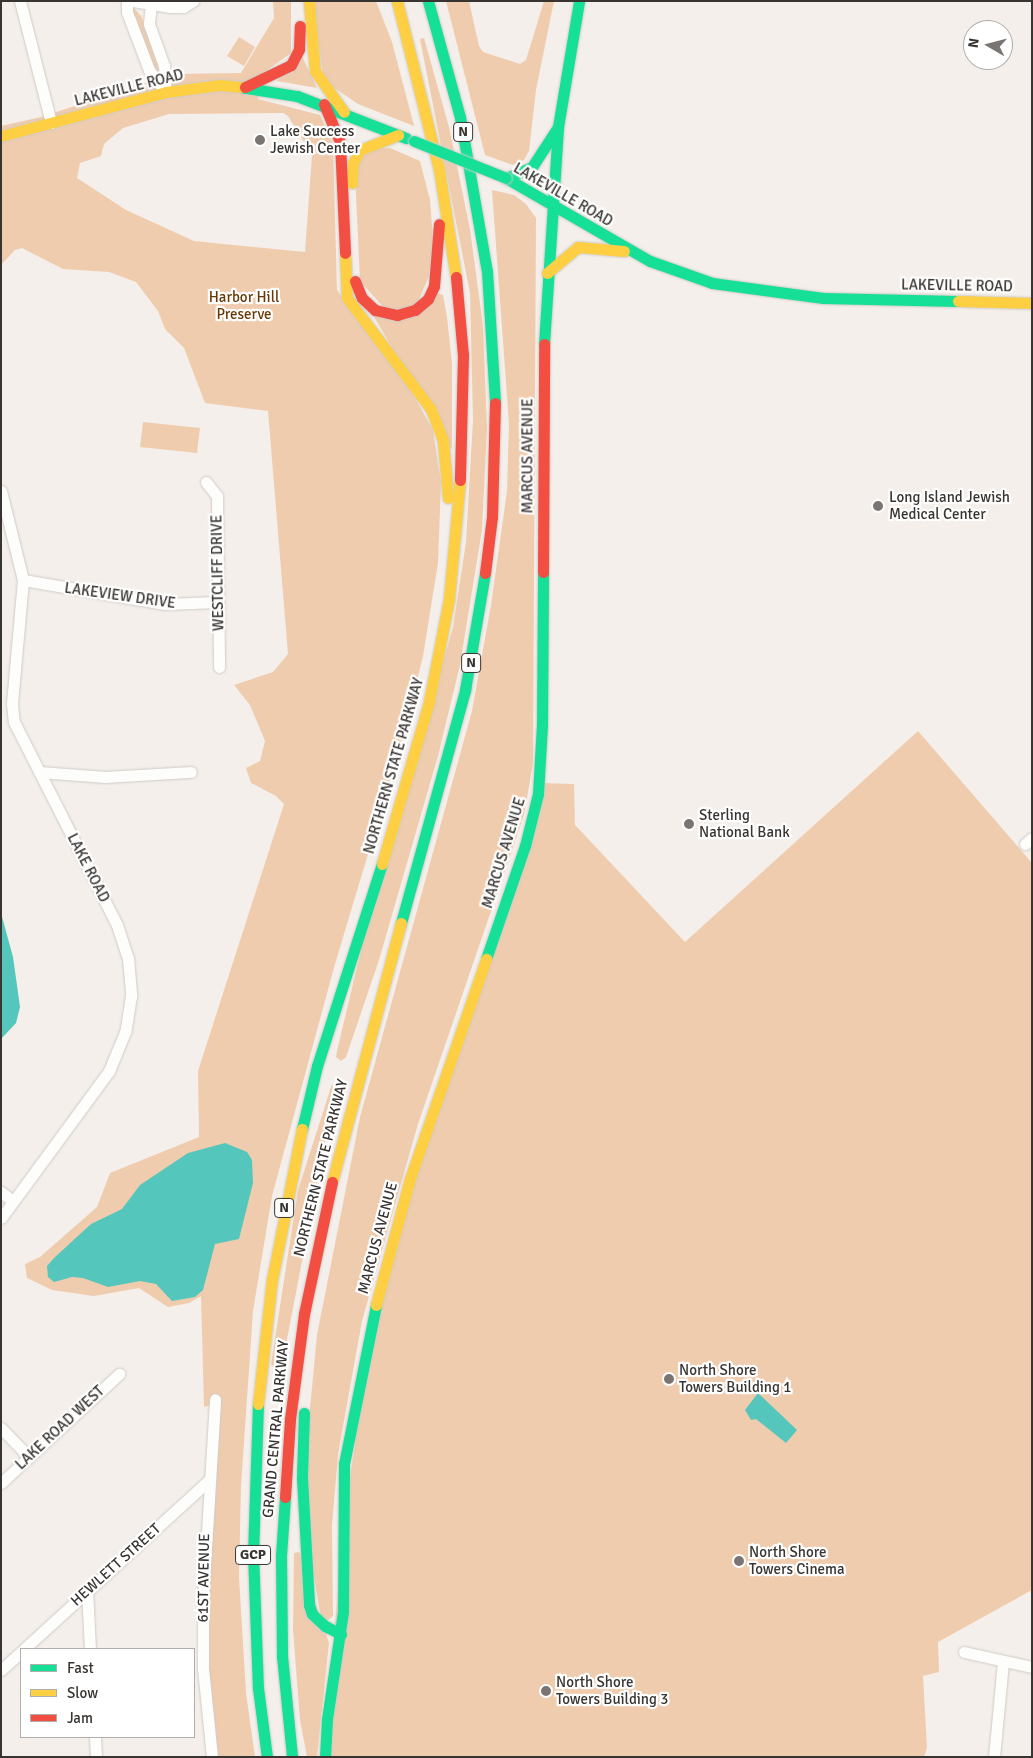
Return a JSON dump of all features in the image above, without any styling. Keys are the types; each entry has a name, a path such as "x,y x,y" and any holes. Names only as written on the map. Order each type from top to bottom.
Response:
{"main road":[{"path":"245,86 278,74 294,61 300,44 298,1"},
{"path":"309,1 315,71 344,112"},
{"name":"NORTHERN STATE PARKWAY","path":"262,1353 284,1210 318,1066 411,772 437,668 458,530 464,414 458,288 439,168 397,1"},
{"name":"NORTHERN STATE PARKWAY","path":"304,1314 324,1214 349,1112 463,698 479,621 492,525 496,411 492,305 477,201 428,1"},
{"path":"432,1 436,30"},
{"name":"MARCUS AVENUE","path":"325,1757 327,1719 341,1634 344,1464 378,1292 410,1179 525,846 538,794 542,760 543,339 558,127 579,1"},
{"path":"387,15 408,85 431,133"},
{"name":"LAKEVILLE ROAD","path":"1,136 166,92 206,86 245,86 324,104 506,178 636,253 670,270 743,290 834,298 1032,303"},
{"path":"324,104 335,124 340,142 347,298 358,316 427,402 443,440 448,494 437,668"},
{"path":"506,178 532,167 558,127"},
{"path":"398,135 363,147 352,163 355,282 362,298 375,310 397,315 411,312 424,303 434,286 439,251 439,168"},
{"path":"547,273 566,255 578,248 636,253"},
{"path":"324,1214 304,1416 302,1478 305,1582 312,1614 341,1634"},
{"name":"GRAND CENTRAL PARKWAY","path":"292,1757 282,1656 281,1555 290,1419 304,1314"},
{"name":"GRAND CENTRAL PARKWAY","path":"262,1353 253,1552 258,1688 267,1757"}],"street":[{"path":"20,1 51,123"},
{"path":"127,1 127,12 149,70 166,92"},
{"path":"133,1 177,7 193,1"},
{"path":"151,4 149,24 164,66 166,92"},
{"name":"WESTCLIFF DRIVE","path":"206,482 217,496 220,667"},
{"name":"LAKE ROAD","path":"1,491 23,580 12,704 20,736 117,925 128,958 131,996 125,1032 109,1071 1,1218"},
{"name":"LAKEVIEW DRIVE","path":"23,580 165,604 218,602"},
{"path":"40,772 106,777 191,772"},
{"path":"1,1192 13,1202"},
{"name":"LAKE ROAD WEST","path":"1,1483 119,1374"},
{"name":"61ST AVENUE","path":"212,1757 203,1660 208,1480 214,1399"},
{"path":"1,1428 29,1457"},
{"name":"HEWLETT STREET","path":"25,1648 208,1480"},
{"path":"87,1590 90,1648"},
{"path":"964,1652 1032,1667"},
{"name":"HEWLETT STREET","path":"1,1670 20,1653"},
{"path":"994,1757 1003,1661"},
{"path":"95,1738 96,1757"}],"green space":[{"name":"Harbor Hill Preserve","path":"273,1 291,1 291,53 262,74 258,99 320,115 333,144 337,290 414,396 433,430 441,483 438,563 423,656 405,731 335,964 272,1196 253,1311 241,1486 239,1577 246,1693 255,1757 218,1757 208,1658 206,1588 216,1404 204,1407 201,1296 189,1303 168,1307 139,1288 94,1296 52,1290 27,1278 25,1264 40,1257 97,1207 110,1173 199,1137 198,1071 284,804 276,796 251,783 246,768 260,761 265,741 250,705 234,685 273,672 288,654 268,411 205,403 184,348 165,329 158,311 136,282 109,272 63,269 22,248 15,250 1,265 1,126 41,117 173,74 241,73 274,18","holes":["283,113 288,116 312,155 305,252 194,241 126,210 77,178 80,163 101,156 104,144 123,128 169,114"]},
{"path":"313,1 376,1 392,42 414,126 358,104 324,81"},
{"path":"446,1 469,1 479,46 483,52 520,64 526,60 544,1 554,1 536,90 529,151 524,160 513,165 485,155"},
{"path":"133,7 141,16 158,57 160,76 155,73 133,15"},
{"path":"239,37 255,47 244,66 227,56"},
{"path":"424,38 449,127 470,229 483,326 487,429 482,530 460,665 438,756 379,960 346,1057 341,1061 336,1057 337,1051 361,950 453,627 466,542 473,420 470,293 420,39"},
{"path":"301,54 317,88 277,81"},
{"path":"390,148 420,161 430,200 433,240 429,276 418,302 386,310 360,281 355,172 367,149"},
{"path":"492,190 514,195 526,204 536,218 533,763 524,815 418,1124 362,1321 338,1454 332,1525 333,1616 327,1621 321,1618 306,1530 308,1429 317,1335 360,1117 472,711 491,605 507,491 509,424"},
{"path":"437,293 443,295 452,364 452,450 373,315"},
{"path":"143,422 200,428 197,453 140,447"},
{"path":"918,731 1032,863 1032,1590 938,1642 939,1672 923,1676 927,1748 924,1757 325,1757 342,1535 373,1316 539,783 574,784 575,825 685,942"},
{"path":"332,1084 335,1091 275,1401 275,1370 271,1364 298,1190"},
{"path":"299,1552 329,1643 317,1757 307,1757 300,1720 293,1630 294,1553"}],"water":[{"path":"1,913 13,957 20,1007 16,1023 1,1039"},
{"path":"225,1143 247,1152 252,1160 253,1183 239,1239 215,1244 203,1290 195,1297 172,1301 156,1284 140,1281 108,1287 83,1278 72,1277 54,1282 48,1277 47,1266 54,1258 91,1224 122,1209 140,1185 188,1153"},
{"path":"758,1393 797,1430 786,1443 756,1419 751,1420 745,1410"}],"traffic: fast":[{"path":"428,1 460,117 487,271 495,403"},
{"path":"544,344 558,127 579,1"},
{"path":"240,87 297,96 406,138"},
{"path":"506,178 532,167 558,127"},
{"path":"414,141 506,178"},
{"path":"506,178 650,261 712,283 823,298 958,301"},
{"path":"486,959 525,846 538,794 542,725 543,572"},
{"path":"401,923 465,690 485,573"},
{"path":"302,1129 317,1066 382,864"},
{"path":"325,1757 327,1719 343,1612 344,1464 376,1305"},
{"path":"258,1404 253,1553 258,1688 267,1757"},
{"path":"304,1413 302,1478 309,1605 312,1614 325,1626 341,1634"},
{"path":"285,1497 281,1555 282,1656 292,1757"}],"traffic: slow":[{"path":"309,1 315,71 344,112"},
{"path":"397,1 439,169 456,277"},
{"path":"1,136 166,92 220,85 240,87"},
{"path":"352,183 353,163 360,150 398,135"},
{"path":"547,273 578,247 624,251"},
{"path":"345,253 347,298 431,409 443,440 448,498"},
{"path":"958,301 1032,303"},
{"path":"382,864 429,702 449,599 460,480"},
{"path":"332,1182 401,923"},
{"path":"376,1305 410,1179 486,959"},
{"path":"258,1404 272,1280 302,1129"}],"traffic: jam":[{"path":"245,87 291,65 299,49 300,26"},
{"path":"324,104 340,142 345,253"},
{"path":"355,281 362,298 375,310 397,315 415,310 428,299 434,286 439,224"},
{"path":"456,277 463,355 460,480"},
{"path":"543,572 544,344"},
{"path":"485,573 492,517 495,403"},
{"path":"285,1497 290,1419 304,1314 332,1182"}],"place":[{"name":"Lake Success Jewish Center","path":"260,140"},
{"name":"Long Island Jewish Medical Center","path":"878,506"},
{"name":"Sterling National Bank","path":"689,824"},
{"name":"North Shore Towers Building 1","path":"669,1379"},
{"name":"North Shore Towers Cinema","path":"739,1561"},
{"name":"North Shore Towers Building 3","path":"546,1691"}]}
